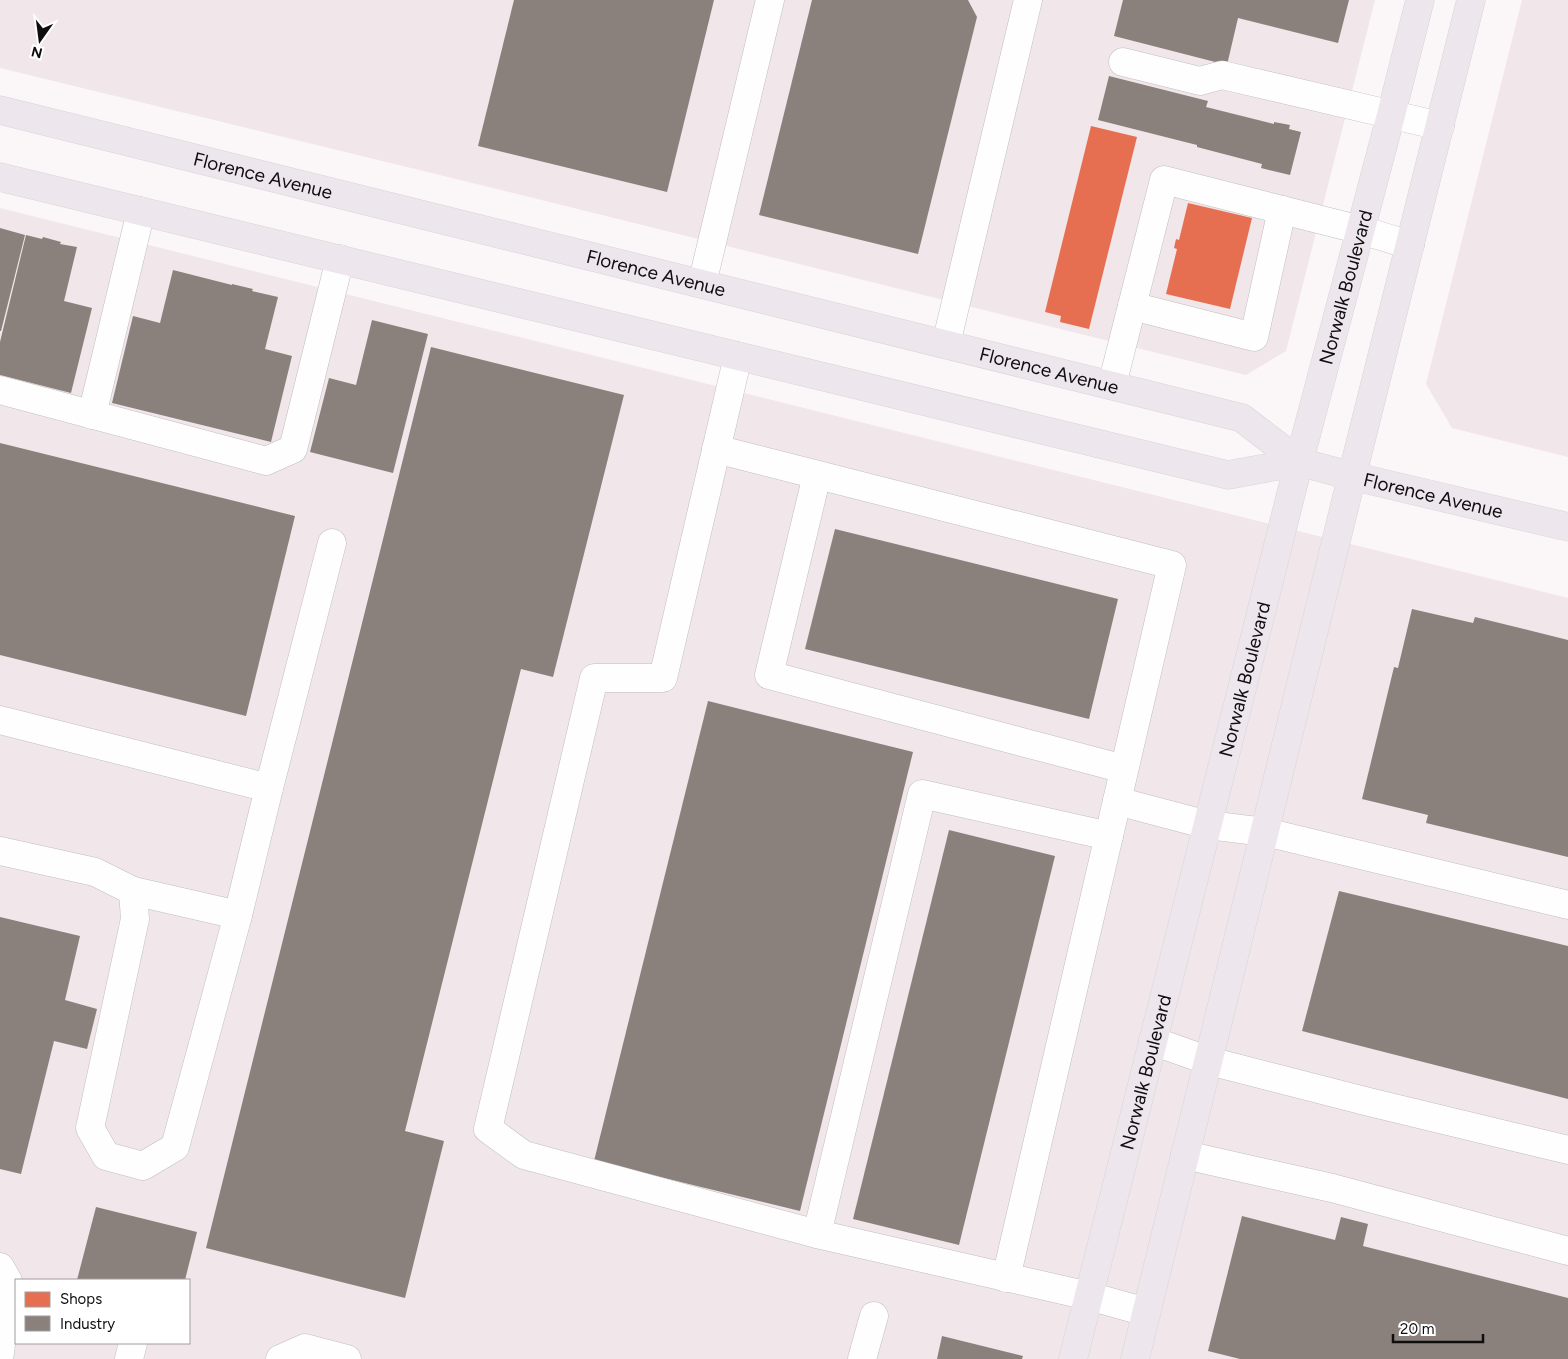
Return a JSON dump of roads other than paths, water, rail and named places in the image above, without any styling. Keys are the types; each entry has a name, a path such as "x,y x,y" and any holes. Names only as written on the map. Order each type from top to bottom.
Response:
{"main road":[{"name":"Norwalk Boulevard","path":"1073,1359 1299,462 1420,0"},
{"path":"1135,1359 1471,0"},
{"name":"Florence Avenue","path":"0,110 1242,418 1299,462 1568,528"},
{"name":"Florence Avenue","path":"0,177 1228,475 1299,462"}],"lane":[{"path":"702,284 770,0"},
{"path":"946,344 1028,0"},
{"path":"1122,62 1200,81 1222,75 1440,126"},
{"path":"1112,385 1164,180 1360,230 1410,245"},
{"path":"1132,306 1254,337 1282,210"},
{"path":"92,415 141,211"},
{"path":"0,390 266,461 293,449 340,260"},
{"path":"738,356 663,678 594,678 488,1129 524,1155 817,1234 1089,1296 1146,1312"},
{"path":"716,450 1172,565 1006,1278"},
{"path":"818,475 769,674 1124,769"},
{"path":"133,891 135,919 90,1128 106,1156 143,1166 174,1147 238,915 332,542"},
{"path":"0,720 269,788"},
{"path":"817,1234 922,794 1109,836"},
{"path":"1117,801 1208,824 1265,832 1568,905"},
{"path":"0,851 95,872 133,891 238,915"},
{"path":"1153,1041 1209,1061 1568,1150"},
{"path":"1185,1155 1332,1188 1568,1251"},
{"path":"0,1267 8,1282 0,1353"},
{"path":"862,1359 874,1316"},
{"path":"129,1359 133,1344"},
{"path":"280,1359 305,1348 347,1359"}]}
